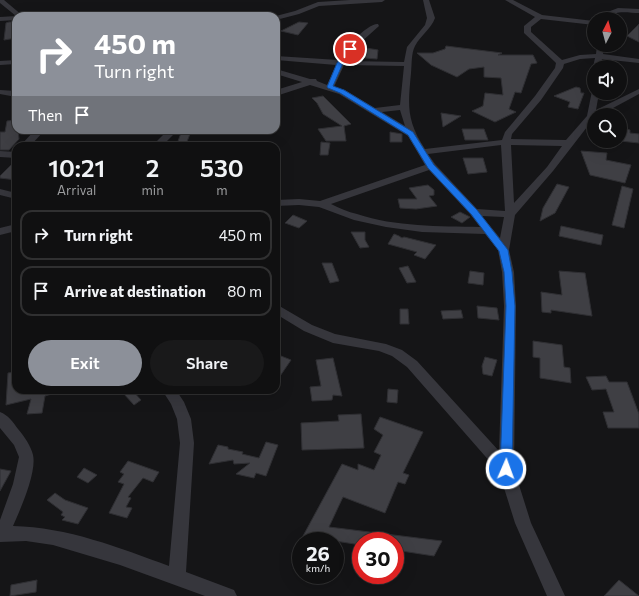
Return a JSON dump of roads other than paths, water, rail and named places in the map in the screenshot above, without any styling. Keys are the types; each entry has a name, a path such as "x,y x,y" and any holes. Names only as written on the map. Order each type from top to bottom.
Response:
{"street":[{"path":"0,0 15,12"},
{"path":"280,17 296,13 321,2 382,0"},
{"path":"426,0 431,18 430,22 410,46 404,107 411,134 421,152 431,166 474,212 503,250 508,272 510,306 506,469 514,499 523,522 556,596"},
{"path":"508,0 540,17 587,22"},
{"path":"612,12 618,10 639,11"},
{"path":"540,17 528,26 526,30 546,47 560,63"},
{"path":"0,19 12,18"},
{"path":"330,87 344,56 357,41 375,26"},
{"path":"598,60 600,52"},
{"path":"560,63 568,60 599,55 639,61"},
{"path":"280,58 373,65 408,64"},
{"path":"0,63 12,62"},
{"path":"503,250 510,214 506,142 508,134 538,98 559,68 560,63"},
{"path":"280,72 313,81 342,92 411,134"},
{"path":"280,92 313,81"},
{"path":"606,108 639,91"},
{"path":"0,92 12,94"},
{"path":"373,111 404,107"},
{"path":"510,214 550,169 568,143 587,121"},
{"path":"29,142 36,134"},
{"path":"161,142 169,134"},
{"path":"421,152 506,142 568,143"},
{"path":"0,154 12,155"},
{"path":"321,204 431,166"},
{"path":"0,192 12,195"},
{"path":"280,202 321,204 354,217 386,224 422,229 489,231"},
{"path":"474,212 510,214"},
{"path":"0,232 12,228"},
{"path":"280,310 308,328 333,338 362,345 381,347 402,357 412,364 506,469"},
{"path":"172,394 177,402 184,419 187,443 178,577"},
{"path":"0,418 19,442 26,457 24,473 1,535 36,534 72,542 178,577 228,596"}]}
